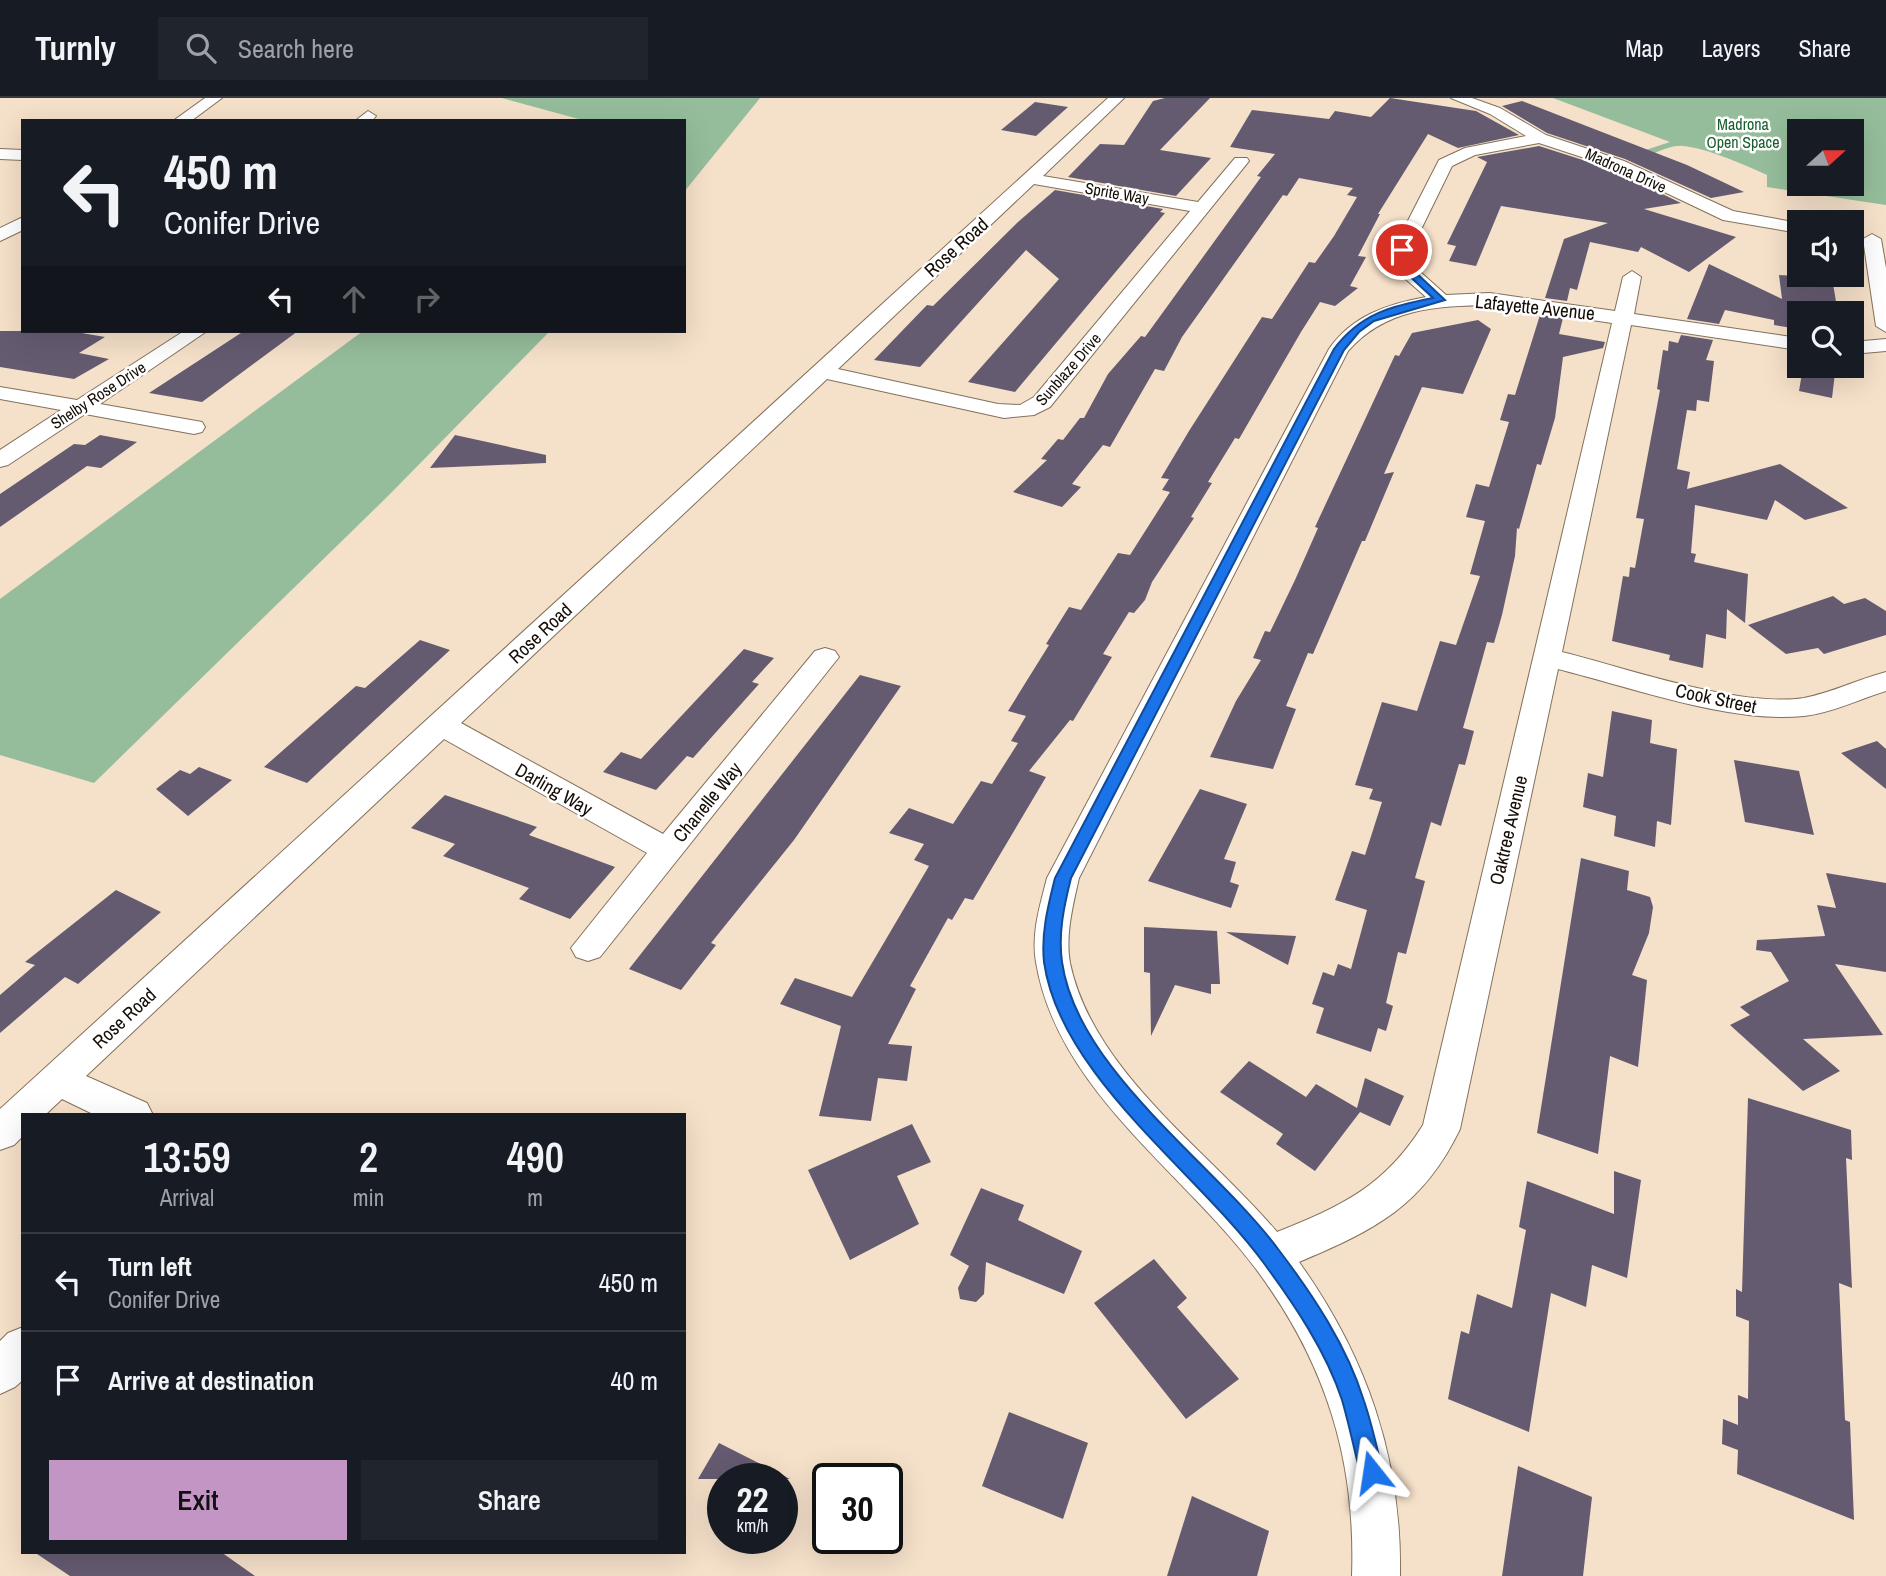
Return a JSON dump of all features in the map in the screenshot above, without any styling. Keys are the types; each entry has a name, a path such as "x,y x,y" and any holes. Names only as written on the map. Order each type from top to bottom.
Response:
{"street":[{"path":"183,119 215,98"},
{"path":"1092,98 1115,100"},
{"name":"Madrona Drive","path":"1458,98 1495,111 1540,138 1618,164 1729,216 1787,226"},
{"name":"Rose Road","path":"22,1113 1115,100"},
{"path":"1440,300 1408,271 1402,250 1445,163 1471,151 1540,138"},
{"path":"0,154 21,155"},
{"name":"Sunblaze Drive","path":"821,371 998,411 1023,412 1033,408 1042,402 1241,161"},
{"name":"Sprite Way","path":"1031,179 1202,208"},
{"path":"0,236 21,223"},
{"path":"1879,240 1886,326"},
{"name":"Oaktree Avenue","path":"1270,1254 1361,1216 1392,1196 1422,1164 1441,1129 1632,277"},
{"name":"Lafayette Avenue","path":"1376,1576 1377,1514 1372,1472 1353,1399 1319,1328 1270,1254 1091,1057 1064,1006 1053,961 1053,918 1063,878 1339,349 1355,330 1371,319 1398,309 1440,300 1513,301 1787,342"},
{"name":"Shelby Rose Drive","path":"0,460 194,333"},
{"path":"1864,347 1886,345"},
{"path":"0,393 194,427"},
{"name":"Chanelle Way","path":"589,947 825,657"},
{"name":"Cook Street","path":"1546,657 1736,705 1774,709 1807,707 1882,687"},
{"name":"Darling Way","path":"442,725 602,816 668,850"},
{"path":"57,1080 130,1113"},
{"name":"Rose Road","path":"0,1133 21,1113"},
{"path":"0,1372 21,1350"}],"green space":[{"path":"502,98 760,98 686,190 686,119 579,119"},
{"name":"Madrona Open Space","path":"1553,98 1886,98 1886,205 1826,196 1864,196 1864,119 1787,119 1787,190 1767,187 1767,175 1693,147 1676,146 1639,158 1624,157 1670,142"},
{"path":"360,333 548,333 388,496 94,783 0,755 0,599"}],"building":[{"path":"1165,98 1210,98 1160,150 1211,158 1176,196 1068,177 1100,144 1124,145 1153,101"},
{"path":"1390,98 1476,111 1519,135 1458,148 1428,134 1378,214 1358,256 1366,257 1350,286 1358,288 1335,306 1320,302 1239,439 1235,438 1208,482 1212,483 1191,517 1194,518 1152,582 1145,600 1134,613 1129,612 1103,654 1112,657 1073,721 1070,720 1029,771 1046,777 973,900 965,898 952,920 948,918 910,986 916,989 888,1044 912,1046 907,1081 878,1078 871,1121 819,1116 841,1026 780,1004 795,978 852,997 929,866 914,860 924,844 889,833 909,808 953,824 981,781 992,784 1018,743 1011,741 1026,716 1008,711 1049,645 1046,644 1069,607 1081,610 1118,553 1130,555 1170,492 1162,490 1169,479 1161,478 1189,431 1262,317 1272,319 1309,262 1315,263 1334,236 1357,197 1347,195 1353,188 1299,178 1287,196 1283,195 1182,337 1164,371 1155,369 1110,447 1103,445 1072,484 1081,487 1062,507 1013,492 1047,460 1041,459 1058,439 1063,440 1080,418 1084,418 1108,374 1141,336 1145,337 1261,177 1257,176 1275,154 1230,147 1252,110 1329,119 1335,111 1371,117"},
{"path":"1522,101 1687,165 1744,192 1711,198 1625,159 1547,133 1502,106"},
{"path":"1035,102 1068,107 1036,136 1001,130"},
{"path":"1539,146 1611,169 1681,203 1644,209 1736,237 1689,272 1641,247 1638,252 1590,242 1577,290 1570,288 1567,301 1545,298 1564,239 1608,223 1501,206 1476,266 1449,261 1456,246 1447,244 1487,162 1477,157"},
{"path":"1055,190 1163,209 1160,212 1165,213 1015,392 968,382 1059,279 1026,250 920,367 874,360 927,305 933,306 1018,222"},
{"path":"1709,264 1782,299 1779,275 1787,275 1787,287 1834,287 1836,301 1787,301 1787,327 1774,325 1774,320 1725,310 1719,324 1687,319"},
{"path":"1540,315 1563,318 1559,334 1605,342 1603,348 1563,357 1555,418 1541,465 1537,464 1519,529 1517,528 1515,556 1502,615 1494,643 1487,642 1463,728 1474,731 1465,765 1459,764 1441,826 1431,822 1415,878 1425,881 1406,954 1398,952 1386,1003 1393,1006 1386,1031 1378,1028 1371,1052 1316,1033 1324,1008 1312,1004 1323,972 1334,976 1338,964 1351,969 1367,910 1335,900 1352,851 1365,855 1382,802 1369,799 1373,789 1355,785 1382,702 1417,711 1440,641 1456,645 1480,576 1470,574 1485,521 1466,517 1476,484 1489,487 1509,422 1500,420 1508,394 1515,395"},
{"path":"1478,320 1491,329 1463,394 1422,387 1384,474 1394,472 1365,541 1362,541 1313,654 1308,653 1286,706 1296,709 1273,769 1210,757 1236,701 1261,660 1253,658 1265,631 1270,632 1295,580 1318,528 1315,527 1395,355 1399,356 1412,333"},
{"path":"0,331 82,333 105,337 79,353 109,359 74,379 0,367"},
{"path":"241,333 295,333 202,402 149,393"},
{"path":"1681,335 1713,340 1706,360 1714,361 1709,402 1697,400 1696,411 1687,410 1677,469 1690,472 1687,489 1780,464 1848,508 1805,520 1775,500 1767,520 1695,505 1691,553 1696,554 1694,562 1748,574 1745,623 1727,609 1726,639 1706,634 1703,668 1669,660 1670,655 1612,641 1623,576 1629,577 1630,567 1635,568 1644,519 1636,518 1660,390 1657,389 1663,350 1668,351 1669,341 1678,343"},
{"path":"1801,378 1834,378 1832,398 1799,391"},
{"path":"100,435 137,442 101,468 87,466 0,527 0,494 74,444 85,445"},
{"path":"455,435 546,455 546,463 430,468"},
{"path":"1833,596 1844,604 1865,598 1886,611 1886,635 1824,654 1818,648 1786,654 1748,625"},
{"path":"420,640 450,650 307,783 264,767 356,686 365,688"},
{"path":"744,649 774,658 752,682 759,684 693,758 687,756 656,790 603,772 621,752 641,759"},
{"path":"860,675 901,686 794,840 711,943 716,945 681,990 629,969"},
{"path":"1612,711 1652,720 1650,743 1677,749 1671,825 1657,821 1655,847 1614,836 1616,816 1583,807 1588,773 1603,777"},
{"path":"1877,741 1886,749 1886,789 1841,753"},
{"path":"1734,760 1799,771 1814,835 1745,822"},
{"path":"199,767 232,780 188,816 156,789 180,770 190,774"},
{"path":"1200,789 1247,804 1224,859 1236,862 1230,882 1239,885 1231,908 1148,881"},
{"path":"445,795 537,827 529,835 615,867 570,919 519,899 529,888 443,856 455,844 411,828"},
{"path":"1581,858 1629,871 1627,890 1650,897 1653,907 1649,933 1632,975 1647,980 1638,1067 1610,1056 1598,1154 1537,1133"},
{"path":"1826,873 1886,883 1886,972 1835,964 1883,1035 1803,1039 1840,1071 1803,1091 1730,1025 1750,1015 1740,1007 1789,981 1771,952 1756,950 1757,940 1825,936 1817,905 1836,908"},
{"path":"116,890 161,912 78,984 65,977 0,1033 0,995 35,965 25,962"},
{"path":"1144,927 1217,931 1220,984 1211,984 1211,994 1175,985 1151,1036 1150,973 1144,972"},
{"path":"1226,932 1296,936 1288,965"},
{"path":"1249,1061 1306,1097 1316,1084 1357,1108 1365,1078 1404,1096 1390,1126 1360,1112 1315,1171 1276,1144 1283,1134 1220,1092"},
{"path":"1748,1098 1851,1130 1852,1160 1846,1158 1852,1288 1839,1283 1845,1420 1850,1422 1854,1520 1737,1474 1738,1450 1722,1444 1723,1419 1738,1425 1738,1395 1748,1399 1749,1321 1736,1316 1736,1289 1742,1292"},
{"path":"912,1124 931,1162 897,1176 919,1224 850,1260 808,1170"},
{"path":"1614,1171 1641,1180 1627,1278 1592,1265 1586,1307 1551,1293 1529,1432 1448,1399 1461,1331 1469,1334 1477,1294 1512,1308 1526,1230 1519,1227 1527,1181 1614,1214"},
{"path":"981,1188 1024,1205 1018,1220 1082,1251 1064,1294 986,1262 984,1294 976,1302 960,1299 958,1288 969,1266 950,1255"},
{"path":"1154,1259 1187,1298 1177,1307 1239,1379 1186,1419 1094,1303"},
{"path":"1009,1412 1088,1443 1063,1519 982,1486"},
{"path":"719,1443 758,1463 707,1463"},
{"path":"707,1464 707,1479 698,1479"},
{"path":"1518,1466 1592,1497 1583,1576 1502,1576"},
{"path":"1192,1496 1269,1531 1257,1576 1167,1576"},
{"path":"37,1554 224,1554 255,1576 70,1576"}],"route":[{"path":"1372,1472 1353,1399 1338,1362 1270,1254 1091,1057 1064,1006 1053,961 1053,918 1063,878 1339,349 1355,330 1371,319 1411,305 1440,300 1418,283 1408,271 1402,250"}]}
